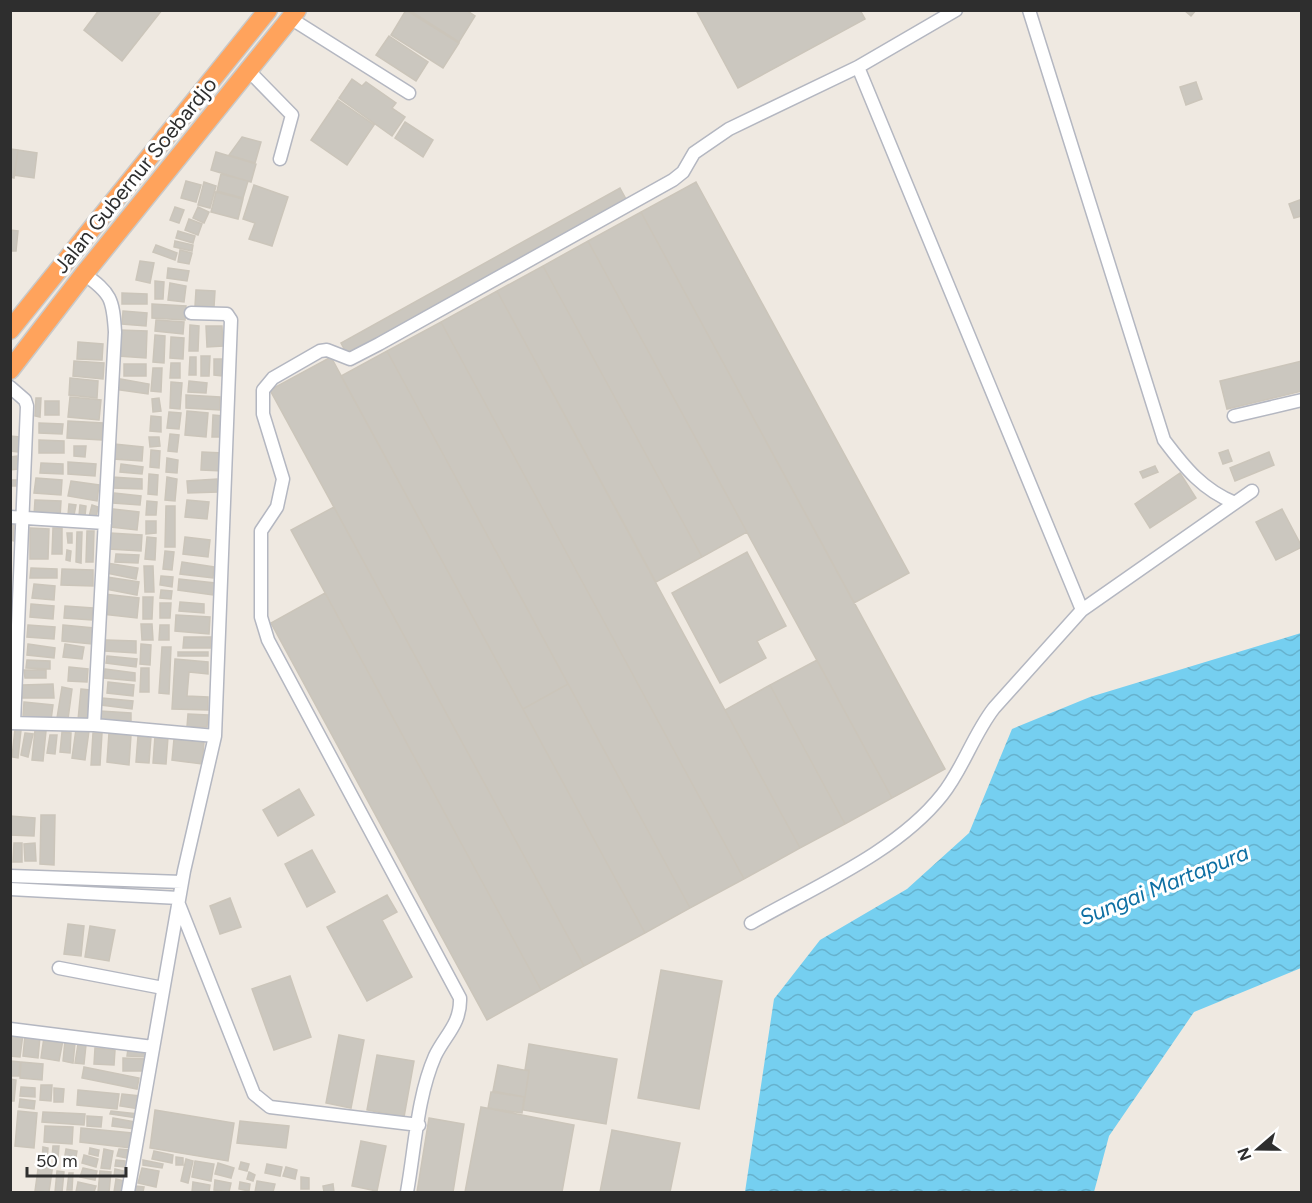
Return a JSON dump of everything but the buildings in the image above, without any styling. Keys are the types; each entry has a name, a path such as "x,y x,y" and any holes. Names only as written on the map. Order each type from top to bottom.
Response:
{"highway":[{"name":"Jalan Gubernur Soebardjo","path":"10,330 268,10"},
{"name":"Jalan Gubernur Soebardjo","path":"10,370 84,274 293,14"}],"street":[{"path":"407,1192 431,1066 456,1026 461,1011 460,998 268,640 261,617 261,531 277,507 283,479 263,414 263,390 273,378 320,351 327,350 350,359 362,353 672,180 683,172 694,153 729,129 858,67 956,10"},
{"path":"1029,10 1164,440 1198,482 1217,496 1235,503"},
{"path":"293,14 409,93"},
{"path":"858,67 1082,610"},
{"path":"247,69 292,115 280,159"},
{"path":"84,274 108,293 113,304 114,318 94,725"},
{"path":"128,1192 182,882 215,736 231,320 227,314 191,313"},
{"path":"10,387 25,400 27,406 16,518 12,723 94,725 215,736"},
{"path":"1234,416 1302,400"},
{"path":"751,923 890,843 919,821 943,794 981,725 994,708 1082,610 1252,491"},
{"path":"16,518 105,523"},
{"path":"10,876 182,882"},
{"path":"10,889 179,899"},
{"path":"179,899 254,1094 270,1107 419,1125"},
{"path":"59,968 164,988"},
{"path":"10,1029 153,1047"}],"water":[{"name":"Sungai Martapura","path":"1301,633 1301,968 1194,1012 1109,1136 1094,1192 745,1192 774,999 820,940 907,889 969,833 1012,729 1090,697"}]}
